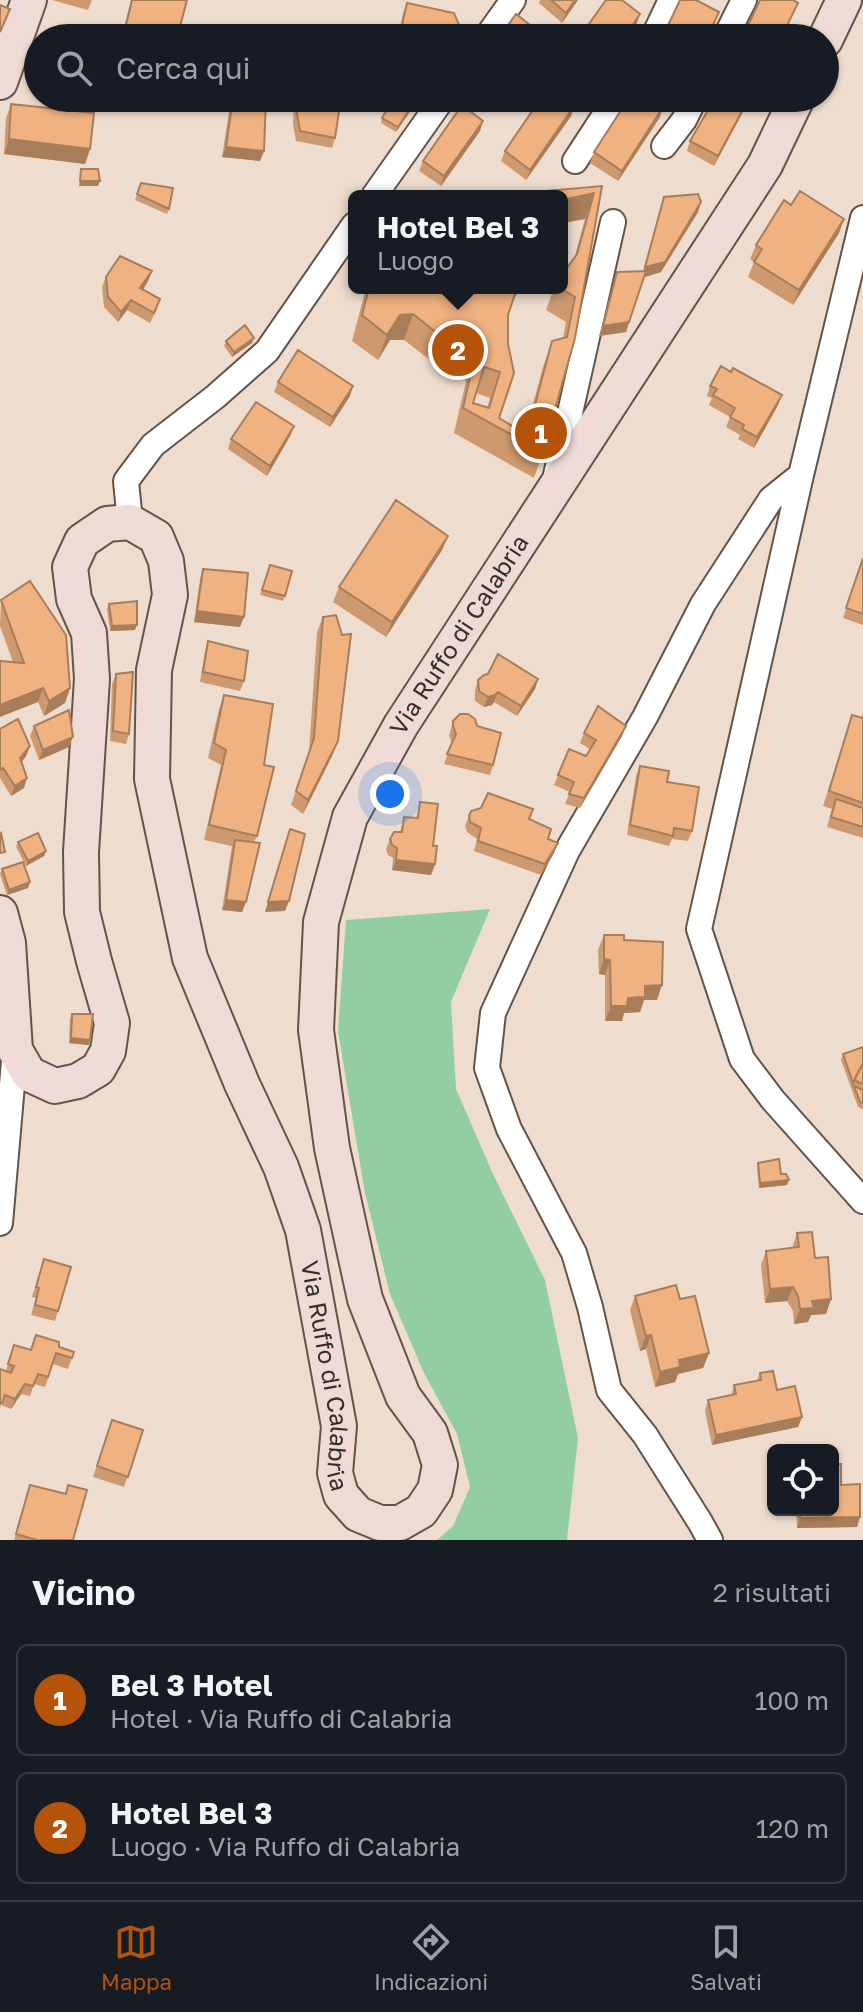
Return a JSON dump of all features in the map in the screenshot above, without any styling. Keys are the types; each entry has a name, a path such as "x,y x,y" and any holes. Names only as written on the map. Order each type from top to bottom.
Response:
{"street":[{"path":"0,82 29,0"},
{"path":"496,24 513,0"},
{"path":"660,24 671,0"},
{"path":"732,24 744,0"},
{"path":"833,24 844,0"},
{"path":"378,190 433,112"},
{"path":"575,161 607,112"},
{"path":"664,146 688,112"},
{"name":"Via Ruffo di Calabria","path":"130,522 156,537 166,561 170,595 154,670 152,779 190,958 242,1084 281,1167 303,1230 339,1426 335,1473 341,1495 358,1514 380,1523 400,1523 421,1511 435,1490 440,1465 430,1433 403,1396 365,1299 332,1148 316,1030 321,922 350,817 401,725 765,165 790,112"},
{"path":"863,218 801,475 699,929 742,1059 773,1100 863,1201"},
{"path":"552,493 613,222"},
{"path":"15,1050 29,1074 55,1086 78,1081 98,1069 108,1051 112,1023 82,912 81,852 92,679 89,633 74,599 70,567 82,541 107,524 130,522 126,481 153,445 215,397 267,351 348,234"},
{"path":"710,1540 645,1435 609,1390 574,1253 509,1129 487,1068 493,1013 567,851 645,717 703,604 771,499 801,475"},
{"path":"0,913 8,943 15,1050 0,1223"}],"green space":[{"path":"490,909 451,1002 456,1089 545,1280 578,1438 567,1540 437,1540 453,1526 470,1487 457,1434 424,1373 390,1294 365,1193 338,1031 346,920"}],"building":[{"path":"132,0 187,0 181,24 126,24"},
{"path":"551,0 575,0 566,13"},
{"path":"606,0 622,0 640,14 633,24 589,24"},
{"path":"680,0 696,0 719,12 713,24 669,24"},
{"path":"760,0 793,0 798,3 788,24 749,24"},
{"path":"407,3 454,13 459,24 402,24"},
{"path":"0,5 10,9 0,32"},
{"path":"516,14 529,24 509,24"},
{"path":"11,104 24,105 24,112 94,113 90,149 9,139"},
{"path":"231,112 265,112 264,151 226,147"},
{"path":"339,112 335,138 300,131 297,114"},
{"path":"385,112 408,112 398,127 382,118"},
{"path":"457,112 471,112 483,121 444,176 423,161"},
{"path":"531,112 570,112 530,170 505,151"},
{"path":"620,112 660,112 622,171 594,152"},
{"path":"707,112 742,112 718,156 690,141"},
{"path":"81,169 98,169 100,181 80,181"},
{"path":"141,183 173,188 169,209 137,194"},
{"path":"602,186 575,338 543,452 463,408 475,355 452,345 413,314 400,315 387,335 362,315 367,294 515,294 508,315 508,344 514,373 499,418 527,435 552,341 567,337 575,297 568,293 568,267 577,254 594,193 568,199 568,190 557,190","holes":["484,367 500,372 489,408 473,403"]},
{"path":"800,191 844,219 799,290 754,262 762,249 756,245 784,200 791,205"},
{"path":"698,194 701,202 665,262 645,267 664,197"},
{"path":"120,256 152,271 140,288 160,299 154,313 131,300 121,312 108,297 106,277"},
{"path":"646,271 629,322 603,326 617,272"},
{"path":"245,325 254,338 234,352 226,341"},
{"path":"298,350 353,386 333,417 278,382"},
{"path":"721,366 731,372 733,368 782,395 757,437 742,429 744,425 730,417 735,408 713,395 717,389 710,386"},
{"path":"256,402 294,426 270,466 231,439"},
{"path":"396,500 448,536 392,622 339,587"},
{"path":"863,558 863,614 846,608"},
{"path":"270,565 292,571 285,596 262,590"},
{"path":"203,569 248,573 244,617 197,611"},
{"path":"30,581 66,635 70,688 49,701 43,688 0,705 0,661 24,663 1,600"},
{"path":"137,601 137,625 112,626 109,604"},
{"path":"336,615 342,635 351,634 338,741 308,800 296,791 314,738 323,617"},
{"path":"208,641 248,651 244,681 203,672"},
{"path":"498,654 538,679 521,706 498,692 488,697 479,691 478,680 488,674"},
{"path":"133,672 129,734 113,731 116,674"},
{"path":"224,695 273,704 264,765 274,767 257,836 209,825 226,750 214,743"},
{"path":"598,706 626,726 584,798 569,794 574,782 558,775 569,749 586,756 596,740 584,733"},
{"path":"69,710 73,737 43,750 34,726"},
{"path":"460,714 468,714 475,719 477,726 501,733 493,765 447,754 456,734 453,721"},
{"path":"852,715 863,718 863,803 829,791"},
{"path":"18,719 30,746 20,758 27,778 15,786 3,768 0,770 0,729"},
{"path":"640,766 669,771 667,782 699,787 692,831 674,828 673,836 630,825"},
{"path":"488,793 533,809 529,819 551,829 548,839 558,843 545,864 478,841 481,828 470,822 469,816 471,811 481,808"},
{"path":"836,799 863,808 863,827 831,817"},
{"path":"420,802 438,804 433,846 437,846 435,864 396,860 397,848 390,839 394,832 402,832 404,817 418,818"},
{"path":"290,829 305,834 289,901 268,902"},
{"path":"38,833 46,851 28,861 18,842"},
{"path":"0,834 5,852 0,853"},
{"path":"235,840 260,843 246,902 226,900"},
{"path":"23,862 30,882 9,890 2,869"},
{"path":"604,935 624,935 624,940 663,942 662,985 645,986 645,997 628,998 627,1006 611,1006 610,960 604,959"},
{"path":"72,1014 93,1014 90,1040 71,1038"},
{"path":"863,1047 863,1063 853,1083 843,1054"},
{"path":"863,1063 863,1084 855,1078"},
{"path":"854,1086 863,1090 863,1103 860,1102"},
{"path":"779,1159 781,1174 786,1174 789,1180 760,1183 758,1163"},
{"path":"812,1232 815,1258 828,1257 831,1299 812,1301 814,1308 800,1309 793,1287 770,1289 766,1251 799,1247 797,1233"},
{"path":"44,1259 71,1267 58,1311 35,1305 39,1288 36,1287"},
{"path":"676,1285 680,1299 695,1296 709,1353 679,1360 680,1367 660,1372 651,1335 646,1336 635,1296"},
{"path":"36,1335 59,1342 59,1347 74,1352 72,1358 56,1353 48,1377 38,1374 33,1386 25,1384 15,1399 5,1395 0,1403 0,1369 11,1373 14,1366 8,1364 14,1345 31,1350"},
{"path":"773,1371 777,1390 795,1386 802,1417 716,1435 708,1400 736,1394 734,1385 761,1380 760,1373"},
{"path":"112,1420 143,1430 128,1477 97,1466"},
{"path":"839,1464 841,1485 860,1484 860,1517 800,1518 839,1516"},
{"path":"30,1485 66,1494 68,1485 87,1490 73,1540 37,1540 16,1534"}],"place":[{"name":"Hotel Bel 3","path":"458,350"},
{"name":"Bel 3 Hotel","path":"541,433"}]}
